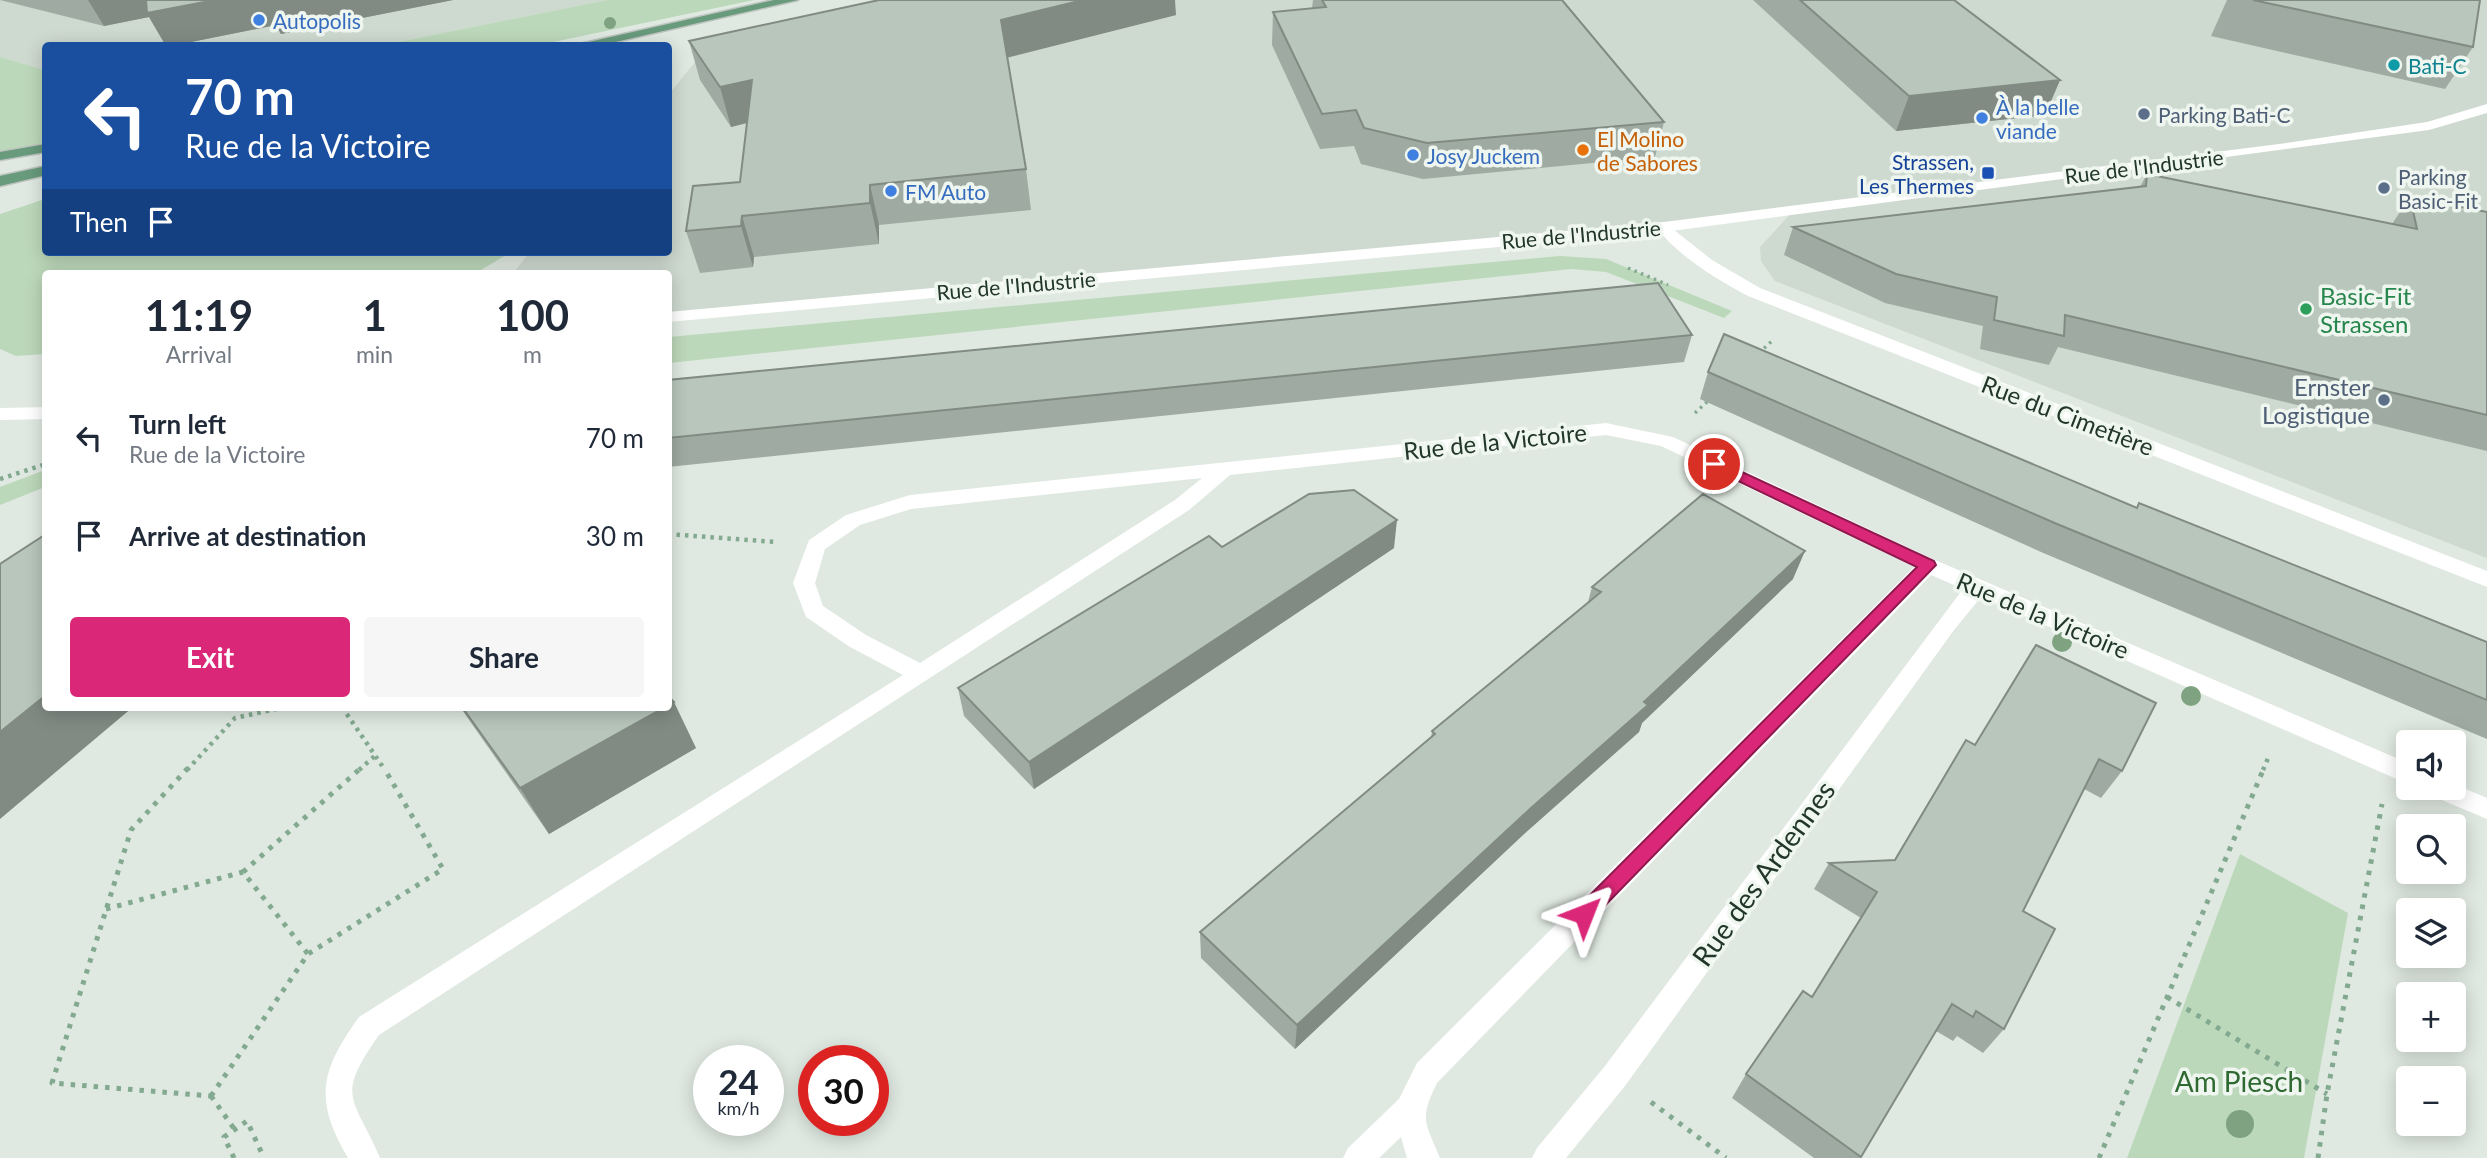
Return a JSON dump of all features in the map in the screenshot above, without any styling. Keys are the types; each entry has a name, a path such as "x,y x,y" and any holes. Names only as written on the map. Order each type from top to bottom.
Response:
{"main road":[{"path":"596,42 793,0"},
{"path":"0,156 42,149"},
{"path":"0,181 42,171"}],"street":[{"name":"Rue de l'Industrie","path":"672,317 1664,227 2279,148 2429,126 2487,108"},
{"name":"Rue du Cimetière","path":"1664,227 1686,251 1715,272 1754,292 2487,579"},
{"path":"0,414 42,412"},
{"name":"Rue de la Victoire","path":"816,545 853,520 910,502 1606,429 1666,441 1977,587 2396,769"},
{"path":"365,1158 341,1121 336,1092 344,1059 369,1026 1182,505 1225,469"},
{"path":"816,545 804,583 814,611 858,640 921,674"},
{"path":"1358,1158 1409,1109 1427,1073 1928,565"},
{"name":"Rue des Ardennes","path":"1547,1158 1615,1076 1937,635 1977,587"},
{"path":"2466,800 2487,809"},
{"path":"1409,1109 1419,1152 1425,1158"}],"path":[{"path":"1752,359 1781,332"},
{"path":"1666,441 1714,396"},
{"path":"0,480 42,465"},
{"path":"672,534 816,545"},
{"path":"211,1096 52,1083 131,830 235,718 267,711"},
{"path":"211,1096 308,954 443,869 376,755 345,711"},
{"path":"2099,1158 2285,720"},
{"path":"106,909 243,872 376,755"},
{"path":"2318,1158 2327,1094 2396,784"},
{"path":"243,872 308,954"},
{"path":"2167,998 2327,1094"},
{"path":"1615,1076 1726,1158"},
{"path":"211,1096 234,1130"},
{"path":"234,1158 224,1137 247,1121 264,1158"}],"shaded area":[{"path":"0,0 607,0 398,42 42,42 42,69 0,57"},
{"path":"973,0 2487,0 2487,558 1775,281 1761,261 1760,247 1793,211 672,317 672,270 515,270 527,256 672,256 672,90 695,62"}],"green space":[{"path":"607,0 754,0 553,42 398,42"},
{"path":"0,57 42,69 42,144 0,151"},
{"path":"42,200 42,256 504,256 481,270 42,270 42,354 16,356 0,349 0,214"},
{"path":"1560,256 1606,259 1732,311 1724,318 1606,272 1571,269 672,363 672,337"},
{"path":"42,471 42,488 0,505 0,487"},
{"name":"Am Piesch","path":"2240,854 2348,913 2304,1158 2127,1158"}],"building":[{"path":"146,0 215,0 147,13"},
{"path":"879,0 1083,0 1001,20 1026,169 870,185 870,203 742,216 741,226 686,231 693,186 740,182 752,80 720,87 689,41"},
{"path":"1322,0 1562,0 1664,122 1427,143 1364,128 1356,110 1322,114 1273,12 1326,7"},
{"path":"1800,0 1954,0 2060,80 1909,96"},
{"path":"2253,0 2480,0 2473,47"},
{"path":"2147,174 2417,229 2410,197 2487,212 2487,415 2065,315 2064,336 1994,320 1997,297 1896,274 1793,227 2146,186"},
{"path":"1658,283 1692,335 672,438 672,380"},
{"path":"1724,334 2137,508 2139,503 2487,642 2487,700 2057,524 1708,372"},
{"path":"1354,490 1397,520 1029,762 958,688 1209,536 1222,547 1309,494"},
{"path":"1703,494 1805,551 1644,702 1648,705 1531,808 1297,1025 1200,932 1435,734 1432,731 1601,592 1592,587"},
{"path":"42,537 42,698 0,732 0,564"},
{"path":"2036,645 2156,703 2122,771 2099,759 2023,911 2055,929 2004,1029 1976,1011 1973,1017 1952,1004 1861,1157 1746,1074 1803,991 1812,997 1877,892 1829,863 1895,860 1966,740 1975,745"},
{"path":"465,711 658,711 520,788"}],"place":[{"name":"Autopolis","path":"259,20"},
{"name":"Bati-C","path":"2394,65"},
{"name":"Parking Bati-C","path":"2144,114"},
{"name":"À la belle viande","path":"1982,118"},
{"name":"El Molino de Sabores","path":"1583,150"},
{"name":"Josy Juckem","path":"1413,155"},
{"name":"Strassen, Les Thermes","path":"1988,173"},
{"name":"Parking Basic-Fit","path":"2384,188"},
{"name":"FM Auto","path":"891,191"},
{"name":"Basic-Fit Strassen","path":"2306,309"},
{"name":"Ernster Logistique","path":"2384,400"}],"route":[{"path":"1584,914 1928,565 1714,464"}]}
